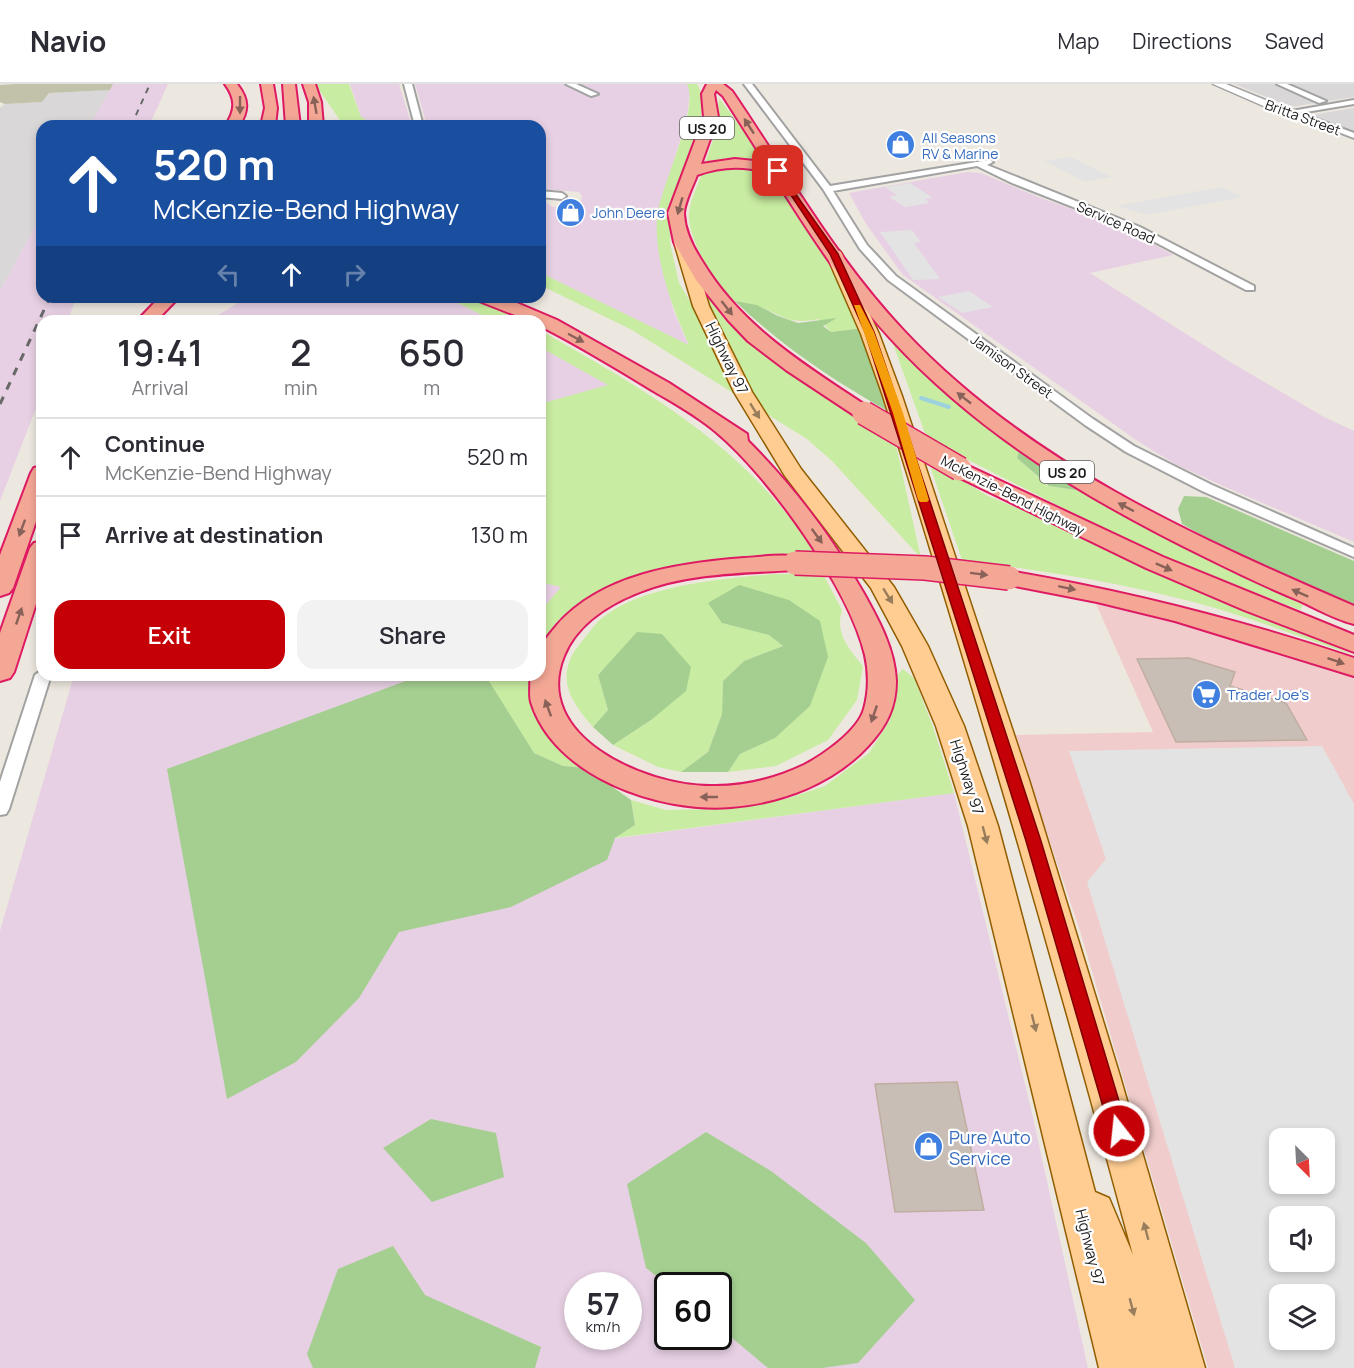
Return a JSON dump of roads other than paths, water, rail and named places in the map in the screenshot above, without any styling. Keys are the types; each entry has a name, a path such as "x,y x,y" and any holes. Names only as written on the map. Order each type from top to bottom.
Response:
{"highway":[{"path":"231,84 240,95 242,102 236,120"},
{"path":"267,84 271,108 269,120"},
{"path":"289,84 292,120"},
{"path":"309,84 315,102 316,120"},
{"name":"McKenzie-Bend Highway","path":"1354,616 1167,529 1107,497 1018,441 950,387 920,359 884,318 834,254 728,94 714,84 708,94 711,117 676,213 682,242 702,276 734,316 755,337 793,366 864,413 960,469 1070,525 1189,578 1354,644"},
{"path":"692,172 718,164 738,162 778,171"},
{"path":"157,313 174,303"},
{"path":"501,303 530,315"},
{"path":"546,323 659,385 724,428 797,487 827,517"},
{"path":"543,681 543,692 548,711 563,736 587,757 639,786 689,796 741,795 783,786 817,771 844,755 875,719 882,678 872,633 813,531 786,494 724,428"},
{"path":"0,588 36,489"},
{"path":"546,660 563,632 582,613 604,599 632,586 666,576 740,565 795,563 914,567 1009,578 1152,605 1292,646 1354,667"},
{"path":"0,672 36,566"}],"main road":[{"name":"Highway 97","path":"682,242 701,306 743,392 792,472 855,550 900,616 950,726 983,826 1120,1368"},
{"path":"834,254 869,332 898,413 927,511 1034,841 1113,1110 1184,1368"},
{"path":"1057,1115 1129,1294 1149,1368"}],"street":[{"path":"408,84 417,120"},
{"path":"570,84 594,94"},
{"name":"Jamison Street","path":"748,84 827,189 862,248 878,267 1089,422 1166,469 1354,553"},
{"name":"Britta Street","path":"1218,84 1354,136"},
{"path":"1281,84 1322,101"},
{"path":"1290,112 1354,102"},
{"path":"827,189 992,162"},
{"name":"Service Road","path":"979,164 1015,181 1137,229 1250,288"},
{"path":"546,195 562,196"},
{"path":"0,809 41,681"}],"waterway":[{"path":"921,398 949,407"}],"railway":[{"path":"134,120 150,84"},
{"path":"42,315 47,303"},
{"path":"0,404 36,327"}],"place":[{"name":"All Seasons RV & Marine","path":"901,145"},
{"name":"John Deere","path":"571,212"},
{"name":"Trader Joe's","path":"1206,694"},
{"name":"Pure Auto Service","path":"928,1147"}]}
